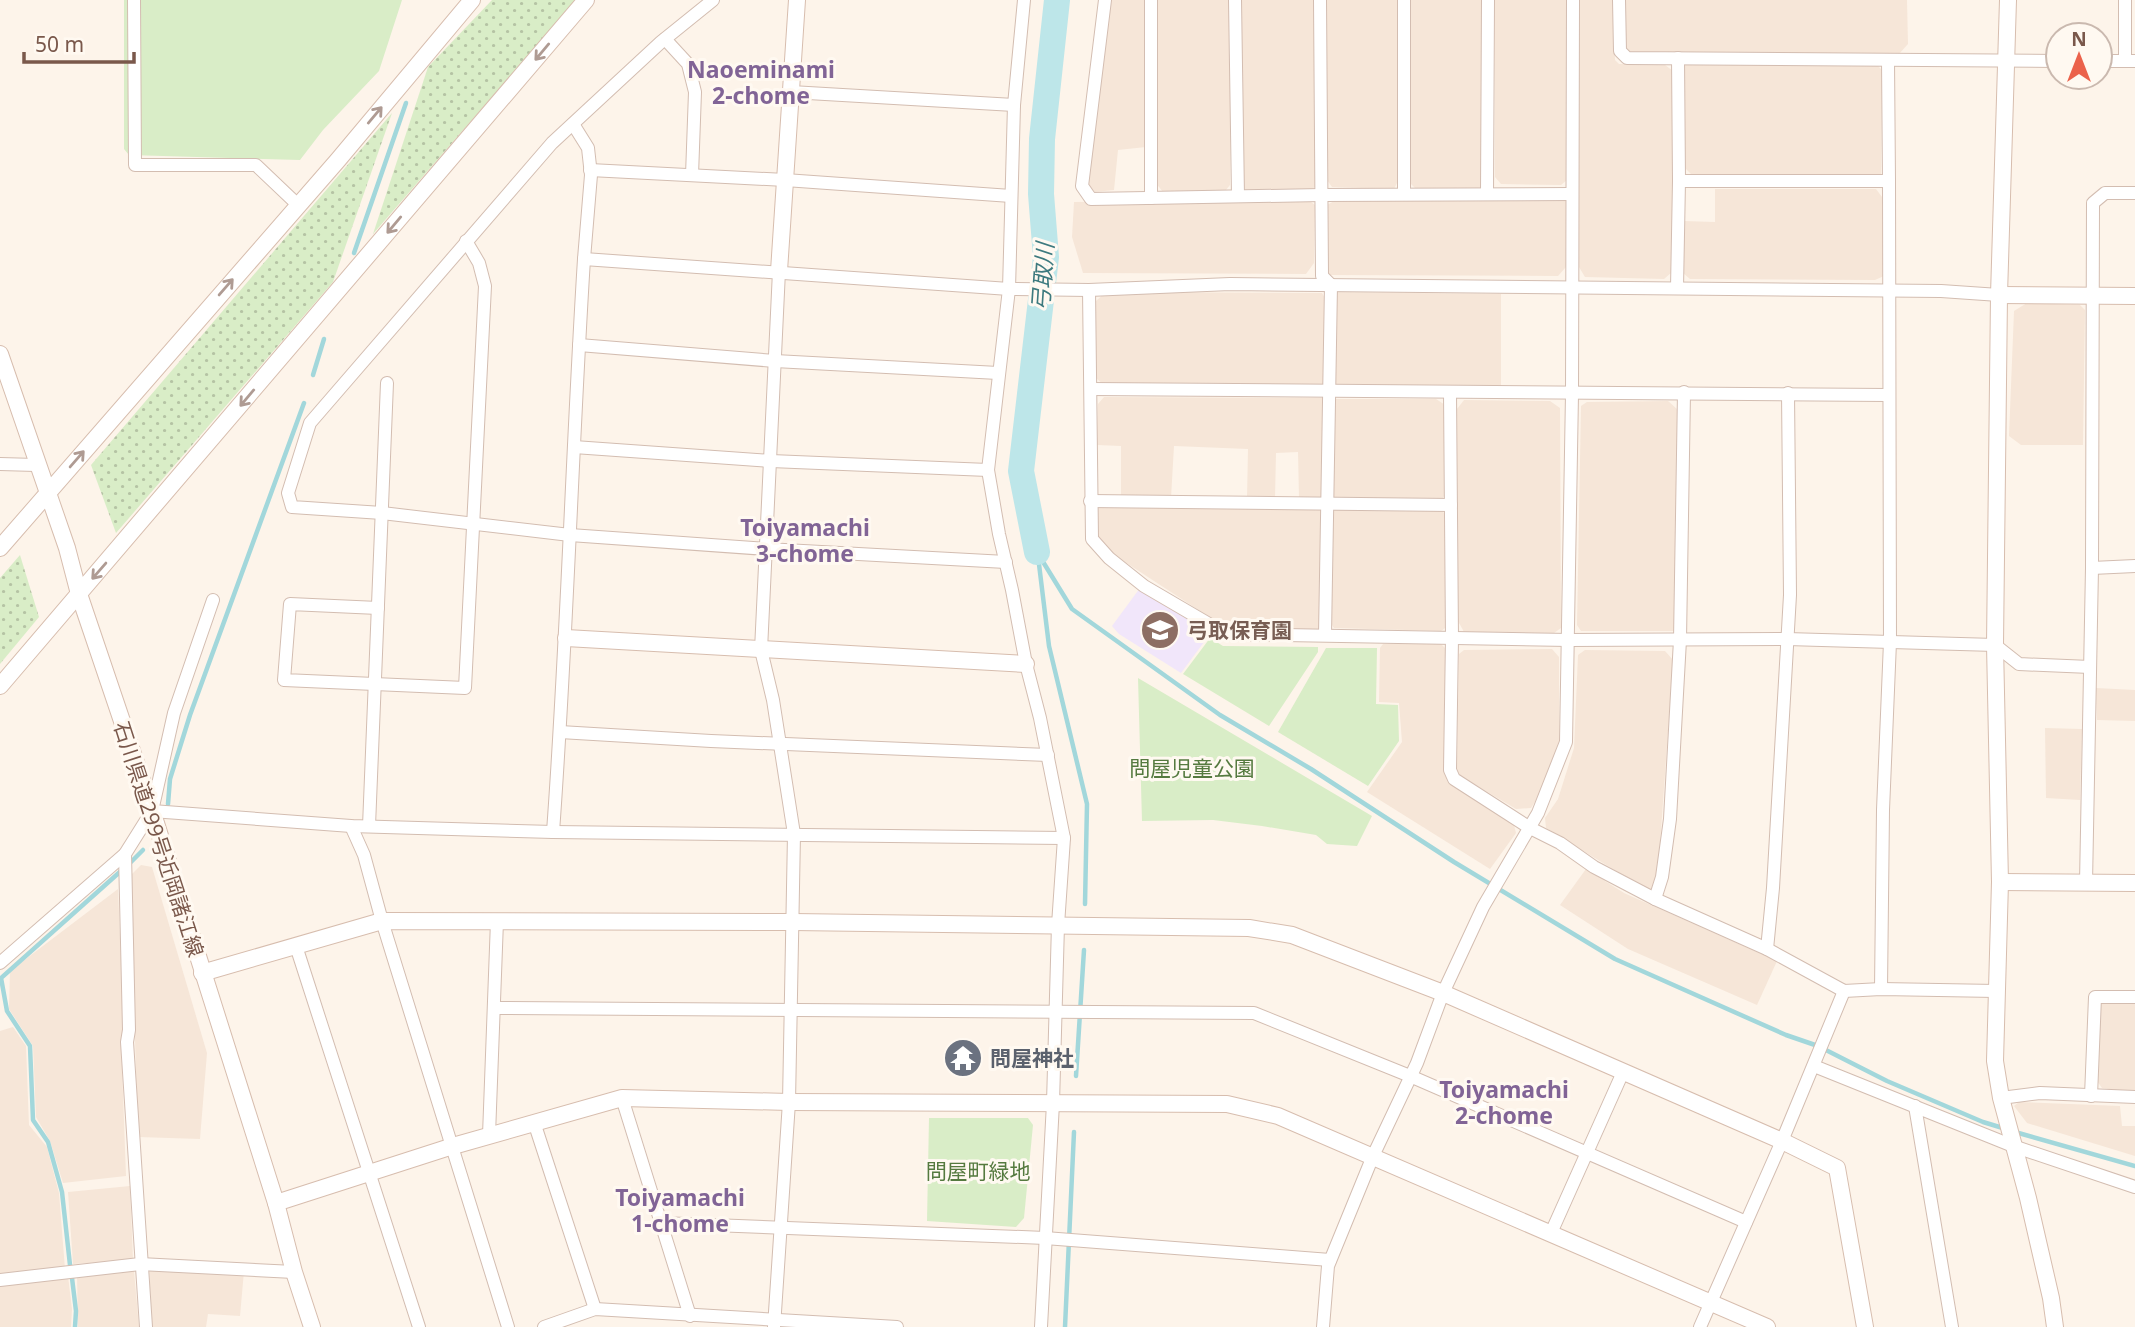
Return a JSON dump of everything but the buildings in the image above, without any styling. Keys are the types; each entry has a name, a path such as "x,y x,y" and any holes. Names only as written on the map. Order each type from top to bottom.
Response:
{"street":[{"path":"134,0 135,165 256,165 298,205"},
{"path":"0,548 472,0"},
{"path":"0,686 586,0"},
{"path":"713,0 665,39 552,143 310,423 288,493 292,507 382,513 570,535 766,550 1006,562"},
{"path":"774,1324 789,1102 794,834 780,744 761,650 779,271 797,0"},
{"path":"1024,0 1014,105 1009,289 988,470 1064,838 1041,1327"},
{"path":"1105,0 1082,186 1091,198 1572,194"},
{"path":"1151,0 1151,198"},
{"path":"1235,0 1238,196"},
{"path":"1320,0 1322,276 1331,285 1325,635"},
{"path":"1404,0 1404,194"},
{"path":"1487,194 1488,0"},
{"path":"1323,1327 1330,1260 1373,1156 1483,907 1530,828 1545,798 1566,742 1572,394 1573,0"},
{"path":"1619,0 1619,51 1627,58 2044,61"},
{"path":"2008,0 1999,295 1995,645 2000,882 1995,1061 2001,1098 2051,1298 2055,1327"},
{"path":"2125,0 2130,61"},
{"path":"665,39 688,64 695,92 692,175"},
{"path":"1677,288 1678,58"},
{"path":"1881,989 1883,810 1890,642 1888,60"},
{"path":"791,92 1014,105"},
{"path":"553,832 566,638 590,170 588,148 573,124"},
{"path":"590,170 1011,196"},
{"path":"1679,181 1889,181"},
{"path":"2086,883 2092,568 2093,203 2105,193 2135,193"},
{"path":"378,608 290,604 284,680 466,688 485,286 479,263 467,241"},
{"path":"584,258 1009,289 1082,290 1230,284 1572,286 2135,296"},
{"path":"1082,290 1091,389 1092,539 1099,549 1144,586 1226,634 1569,640 1787,639 1995,645 2019,664 2090,667"},
{"path":"579,345 775,361 998,373"},
{"name":"石川県道299号近岡諸江線","path":"0,354 67,548 79,594 152,811 312,1327"},
{"path":"369,826 387,383"},
{"path":"1091,389 1330,393 1888,395"},
{"path":"1450,393 1450,770 1454,779 1594,867 1655,899 1767,949 1844,991 1996,991"},
{"path":"1655,899 1662,877 1670,819 1680,640 1684,393"},
{"path":"1767,949 1790,595 1788,393"},
{"path":"574,447 771,461 988,470"},
{"path":"0,464 36,464"},
{"path":"1090,500 1451,505"},
{"path":"2092,568 2135,566"},
{"path":"0,963 125,857 152,811 174,713 212,600"},
{"path":"566,638 1026,664"},
{"path":"560,732 1048,755"},
{"path":"152,811 369,826 553,832 1064,838"},
{"path":"351,825 364,855 508,1327"},
{"path":"125,857 129,1030 127,1042 146,1327"},
{"path":"2000,882 2135,883"},
{"path":"202,974 382,920 1249,928 1292,935 1443,993 1782,1140 1837,1168 1865,1327"},
{"path":"489,1135 498,921"},
{"path":"296,946 419,1327"},
{"path":"1700,1327 1844,991"},
{"path":"2091,1096 2095,997 2135,997"},
{"path":"494,1008 1254,1013 1410,1076 1746,1222"},
{"path":"1815,1062 1915,1107 2135,1187"},
{"path":"1551,1233 1623,1072"},
{"path":"2001,1098 2040,1093 2135,1097"},
{"path":"275,1203 489,1135 622,1098 789,1102 1227,1104 1278,1116 1767,1327"},
{"path":"622,1098 690,1316"},
{"path":"1915,1107 1952,1327"},
{"path":"534,1122 595,1309"},
{"path":"661,1223 1045,1238 1330,1260"},
{"path":"0,1280 141,1265 294,1272"},
{"path":"544,1327 595,1309 774,1324 897,1327"}],"shaded area":[{"path":"1109,0 1146,0 1146,147 1118,150 1114,190 1095,192 1086,183"},
{"path":"1158,0 1230,0 1230,185 1225,191 1163,192 1155,182"},
{"path":"1241,0 1315,0 1315,187 1309,191 1245,190"},
{"path":"1327,0 1399,0 1398,181 1394,189 1332,187 1327,180"},
{"path":"1411,0 1484,0 1484,185 1476,190 1415,188 1409,182"},
{"path":"1495,0 1566,0 1567,180 1561,185 1501,184 1495,177"},
{"path":"1577,0 1613,0 1615,60 1619,64 1665,65 1673,71 1672,272 1664,279 1585,277 1579,267"},
{"path":"1624,0 1907,0 1908,44 1899,54 1630,54 1625,46"},
{"path":"1684,64 1877,65 1882,70 1881,177 1693,176 1684,167"},
{"path":"1715,189 1876,189 1882,197 1884,276 1875,280 1690,279 1683,273 1684,221 1715,222"},
{"path":"1566,197 1566,267 1558,276 1327,275 1327,205 1336,200"},
{"path":"1307,199 1315,205 1314,263 1306,274 1083,273 1072,237 1074,202"},
{"path":"1106,292 1322,293 1327,302 1327,386 1104,385 1096,378 1096,301"},
{"path":"1335,292 1501,294 1501,387 1335,386"},
{"path":"2027,303 2080,305 2085,310 2083,445 2021,445 2009,436 2014,311"},
{"path":"1104,397 1326,398 1324,498 1299,498 1298,452 1276,453 1275,498 1247,498 1248,449 1174,446 1171,498 1121,498 1121,446 1097,445 1098,404"},
{"path":"1336,399 1436,399 1445,405 1447,492 1442,499 1335,499 1332,494 1332,402"},
{"path":"1464,400 1550,401 1560,408 1561,628 1554,633 1464,632 1458,621 1457,409"},
{"path":"1668,401 1678,410 1676,631 1581,631 1577,625 1581,406 1587,402"},
{"path":"1096,507 1322,510 1322,630 1226,628 1102,547 1094,537"},
{"path":"1332,509 1439,509 1448,516 1448,626 1441,631 1334,628 1330,622"},
{"name":"弓取保育園","path":"1140,588 1210,634 1181,673 1119,634 1112,626"},
{"path":"1383,644 1441,644 1447,650 1447,781 1513,821 1516,833 1490,869 1367,792 1402,742 1399,703 1379,702 1380,648"},
{"path":"1552,649 1559,657 1559,741 1541,792 1531,808 1516,809 1459,775 1459,654 1464,650"},
{"path":"1585,650 1665,651 1673,660 1658,873 1652,889 1647,890 1546,828 1545,818 1558,799 1574,748 1578,655"},
{"path":"2096,688 2135,690 2135,721 2097,720"},
{"path":"2045,728 2082,729 2080,800 2046,798"},
{"path":"141,865 152,867 207,1053 200,1139 138,1137 130,876"},
{"path":"1586,869 1624,893 1777,961 1757,1005 1628,949 1560,905"},
{"path":"118,889 126,1176 63,1183 50,1141 36,1117 33,1046 9,1009 10,971"},
{"path":"2100,1001 2135,1001 2135,1093 2102,1088 2097,1081"},
{"path":"13,1027 26,1046 29,1125 47,1147 59,1193 65,1269 0,1276 0,1031"},
{"path":"2019,1102 2120,1106 2122,1126 2135,1126 2135,1156 2027,1123 2014,1106"},
{"path":"130,1186 133,1260 73,1264 68,1192"},
{"path":"149,1267 244,1271 240,1316 208,1314 206,1327 152,1327"},
{"path":"134,1271 139,1327 78,1327 77,1275"},
{"path":"68,1276 71,1327 0,1327 0,1286"}],"green space":[{"path":"124,0 402,0 379,71 323,130 300,160 129,155 124,149"},
{"path":"492,0 576,0 373,234 428,67"},
{"path":"392,113 333,282 116,533 91,465"},
{"path":"20,555 39,617 0,664 0,578"},
{"path":"1210,638 1223,646 1318,647 1318,652 1269,726 1183,674"},
{"path":"1326,648 1377,648 1376,704 1398,705 1399,741 1368,786 1278,732"},
{"name":"問屋児童公園","path":"1138,678 1372,816 1357,846 1327,844 1316,835 1213,820 1142,821"},
{"name":"問屋町緑地","path":"929,1118 1028,1118 1033,1125 1024,1218 1016,1227 927,1221"}],"waterway":[{"name":"弓取川","path":"1037,552 1021,471 1046,257 1041,194 1042,139 1057,0"},
{"path":"354,253 406,103"},
{"path":"313,375 324,339"},
{"path":"168,804 170,779 190,715 304,403"},
{"path":"1037,552 1072,609 1220,715 1615,959 1786,1035 1818,1046 1887,1081 1983,1122 2006,1129"},
{"path":"1038,556 1049,646 1087,804 1085,904"},
{"path":"129,864 143,850"},
{"path":"70,1265 62,1192 48,1142 33,1120 30,1046 7,1011 1,978 122,870"},
{"path":"1076,1076 1084,950"},
{"path":"1065,1327 1074,1132"},
{"path":"2015,1132 2135,1166"},
{"path":"72,1278 75,1327"}],"place":[{"name":"弓取保育園","path":"1160,630"},
{"name":"問屋神社","path":"963,1058"}],"district":[{"name":"Naoeminami 2-chome","path":"761,82"},
{"name":"Toiyamachi 3-chome","path":"805,540"},
{"name":"Toiyamachi 2-chome","path":"1504,1102"},
{"name":"Toiyamachi 1-chome","path":"680,1210"}]}
